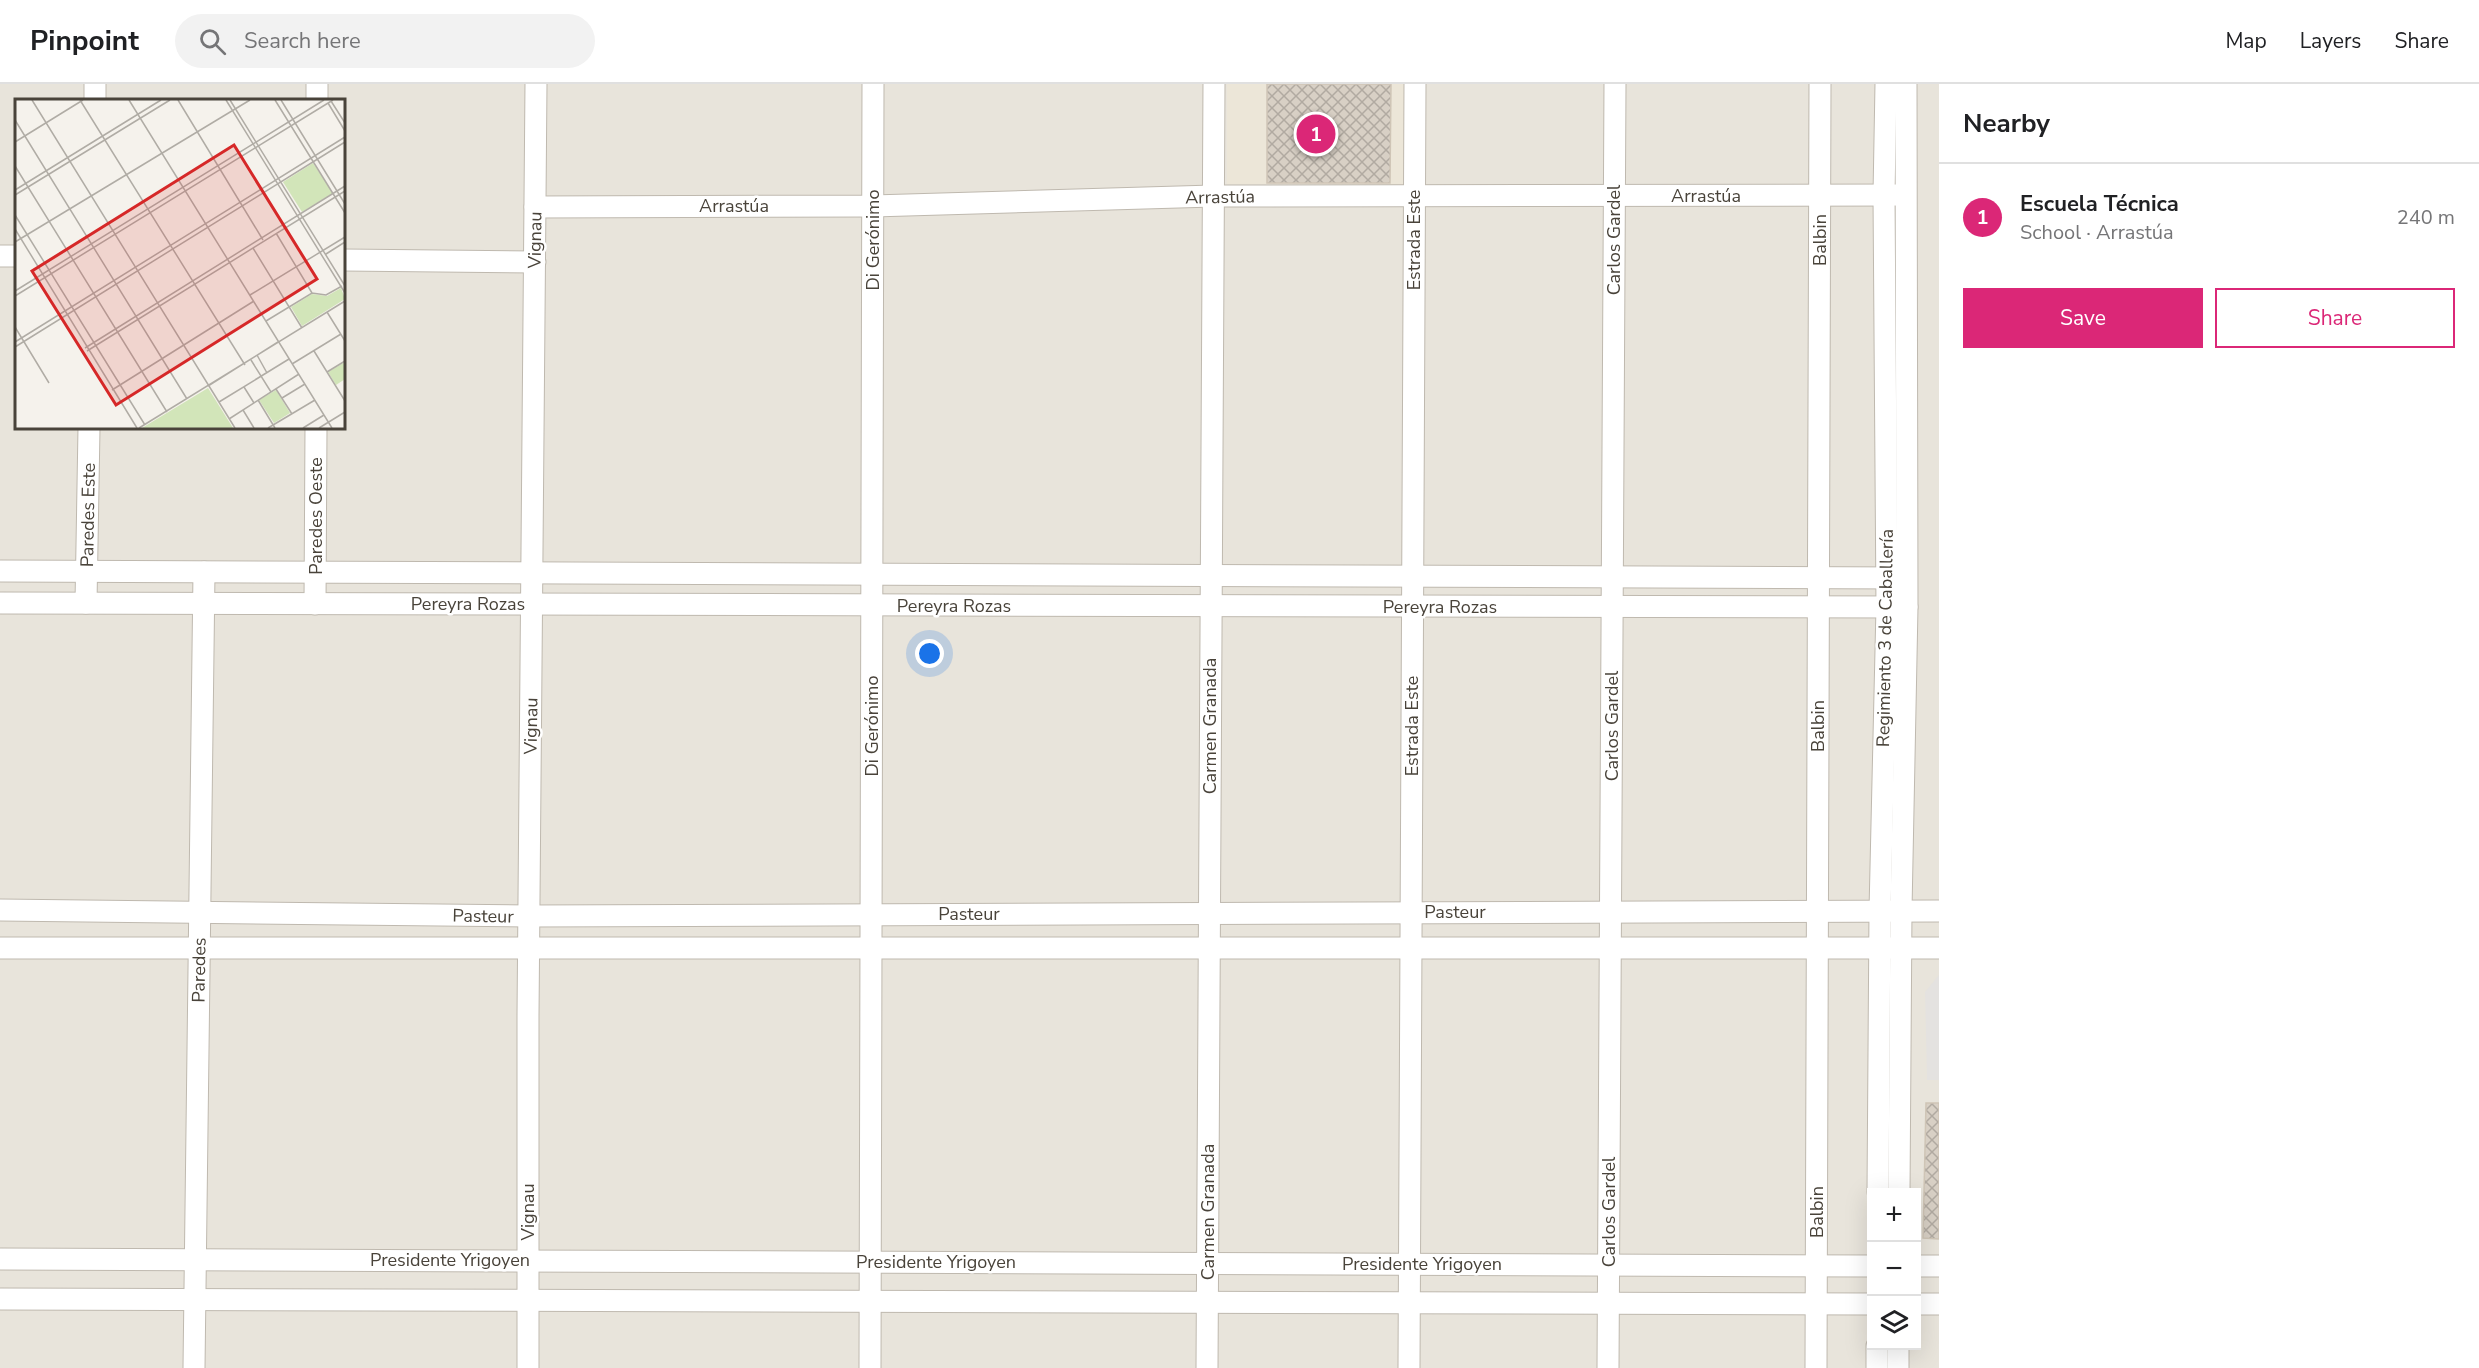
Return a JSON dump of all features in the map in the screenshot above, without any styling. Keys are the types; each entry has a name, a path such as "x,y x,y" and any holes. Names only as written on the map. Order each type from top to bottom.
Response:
{"street":[{"name":"Vignau","path":"528,1368 528,949 537,84"},
{"name":"Di Gerónimo","path":"870,1368 873,84"},
{"name":"Carmen Granada","path":"1207,1368 1214,84"},
{"name":"Estrada Este","path":"1409,1368 1414,84"},
{"name":"Carlos Gardel","path":"1608,1368 1615,84"},
{"name":"Balbin","path":"1816,1368 1820,84"},
{"name":"Regimiento 3 de Caballería","path":"1886,84 1884,195 1897,579"},
{"name":"Regimiento 3 de Caballería","path":"1899,1188 1890,910 1906,84"},
{"name":"Arrastúa","path":"535,207 873,206 1213,196 1905,195"},
{"path":"345,260 535,262"},
{"name":"Paredes Este","path":"86,603 89,429"},
{"name":"Paredes Oeste","path":"315,604 316,429"},
{"name":"Pereyra Rozas","path":"0,571 1897,579"},
{"name":"Paredes","path":"194,1368 204,572"},
{"name":"Pereyra Rozas","path":"0,603 1897,607"},
{"name":"Pasteur","path":"0,910 529,916 1939,911"},
{"name":"Regimiento 3 de Caballería","path":"1878,1188 1890,947"},
{"name":"Pasteur","path":"0,948 1939,948"},
{"name":"Presidente Yrigoyen","path":"0,1259 1867,1266"},
{"path":"1921,1266 1939,1266"},
{"path":"0,1299 1867,1304"},
{"path":"1921,1304 1939,1304"},
{"path":"1877,1350 1877,1368"},
{"path":"1898,1350 1898,1368"}],"shaded area":[{"path":"0,84 1939,84 1939,1368 0,1368"},
{"path":"1227,84 1404,84 1404,185 1227,184"},
{"path":"1939,975 1939,1080 1927,1080 1925,992"}],"building":[{"path":"1267,84 1391,84 1390,183 1267,183"},
{"path":"1926,1103 1939,1103 1939,1239 1923,1238"}],"place":[{"name":"Escuela Técnica","path":"1316,134"}]}
